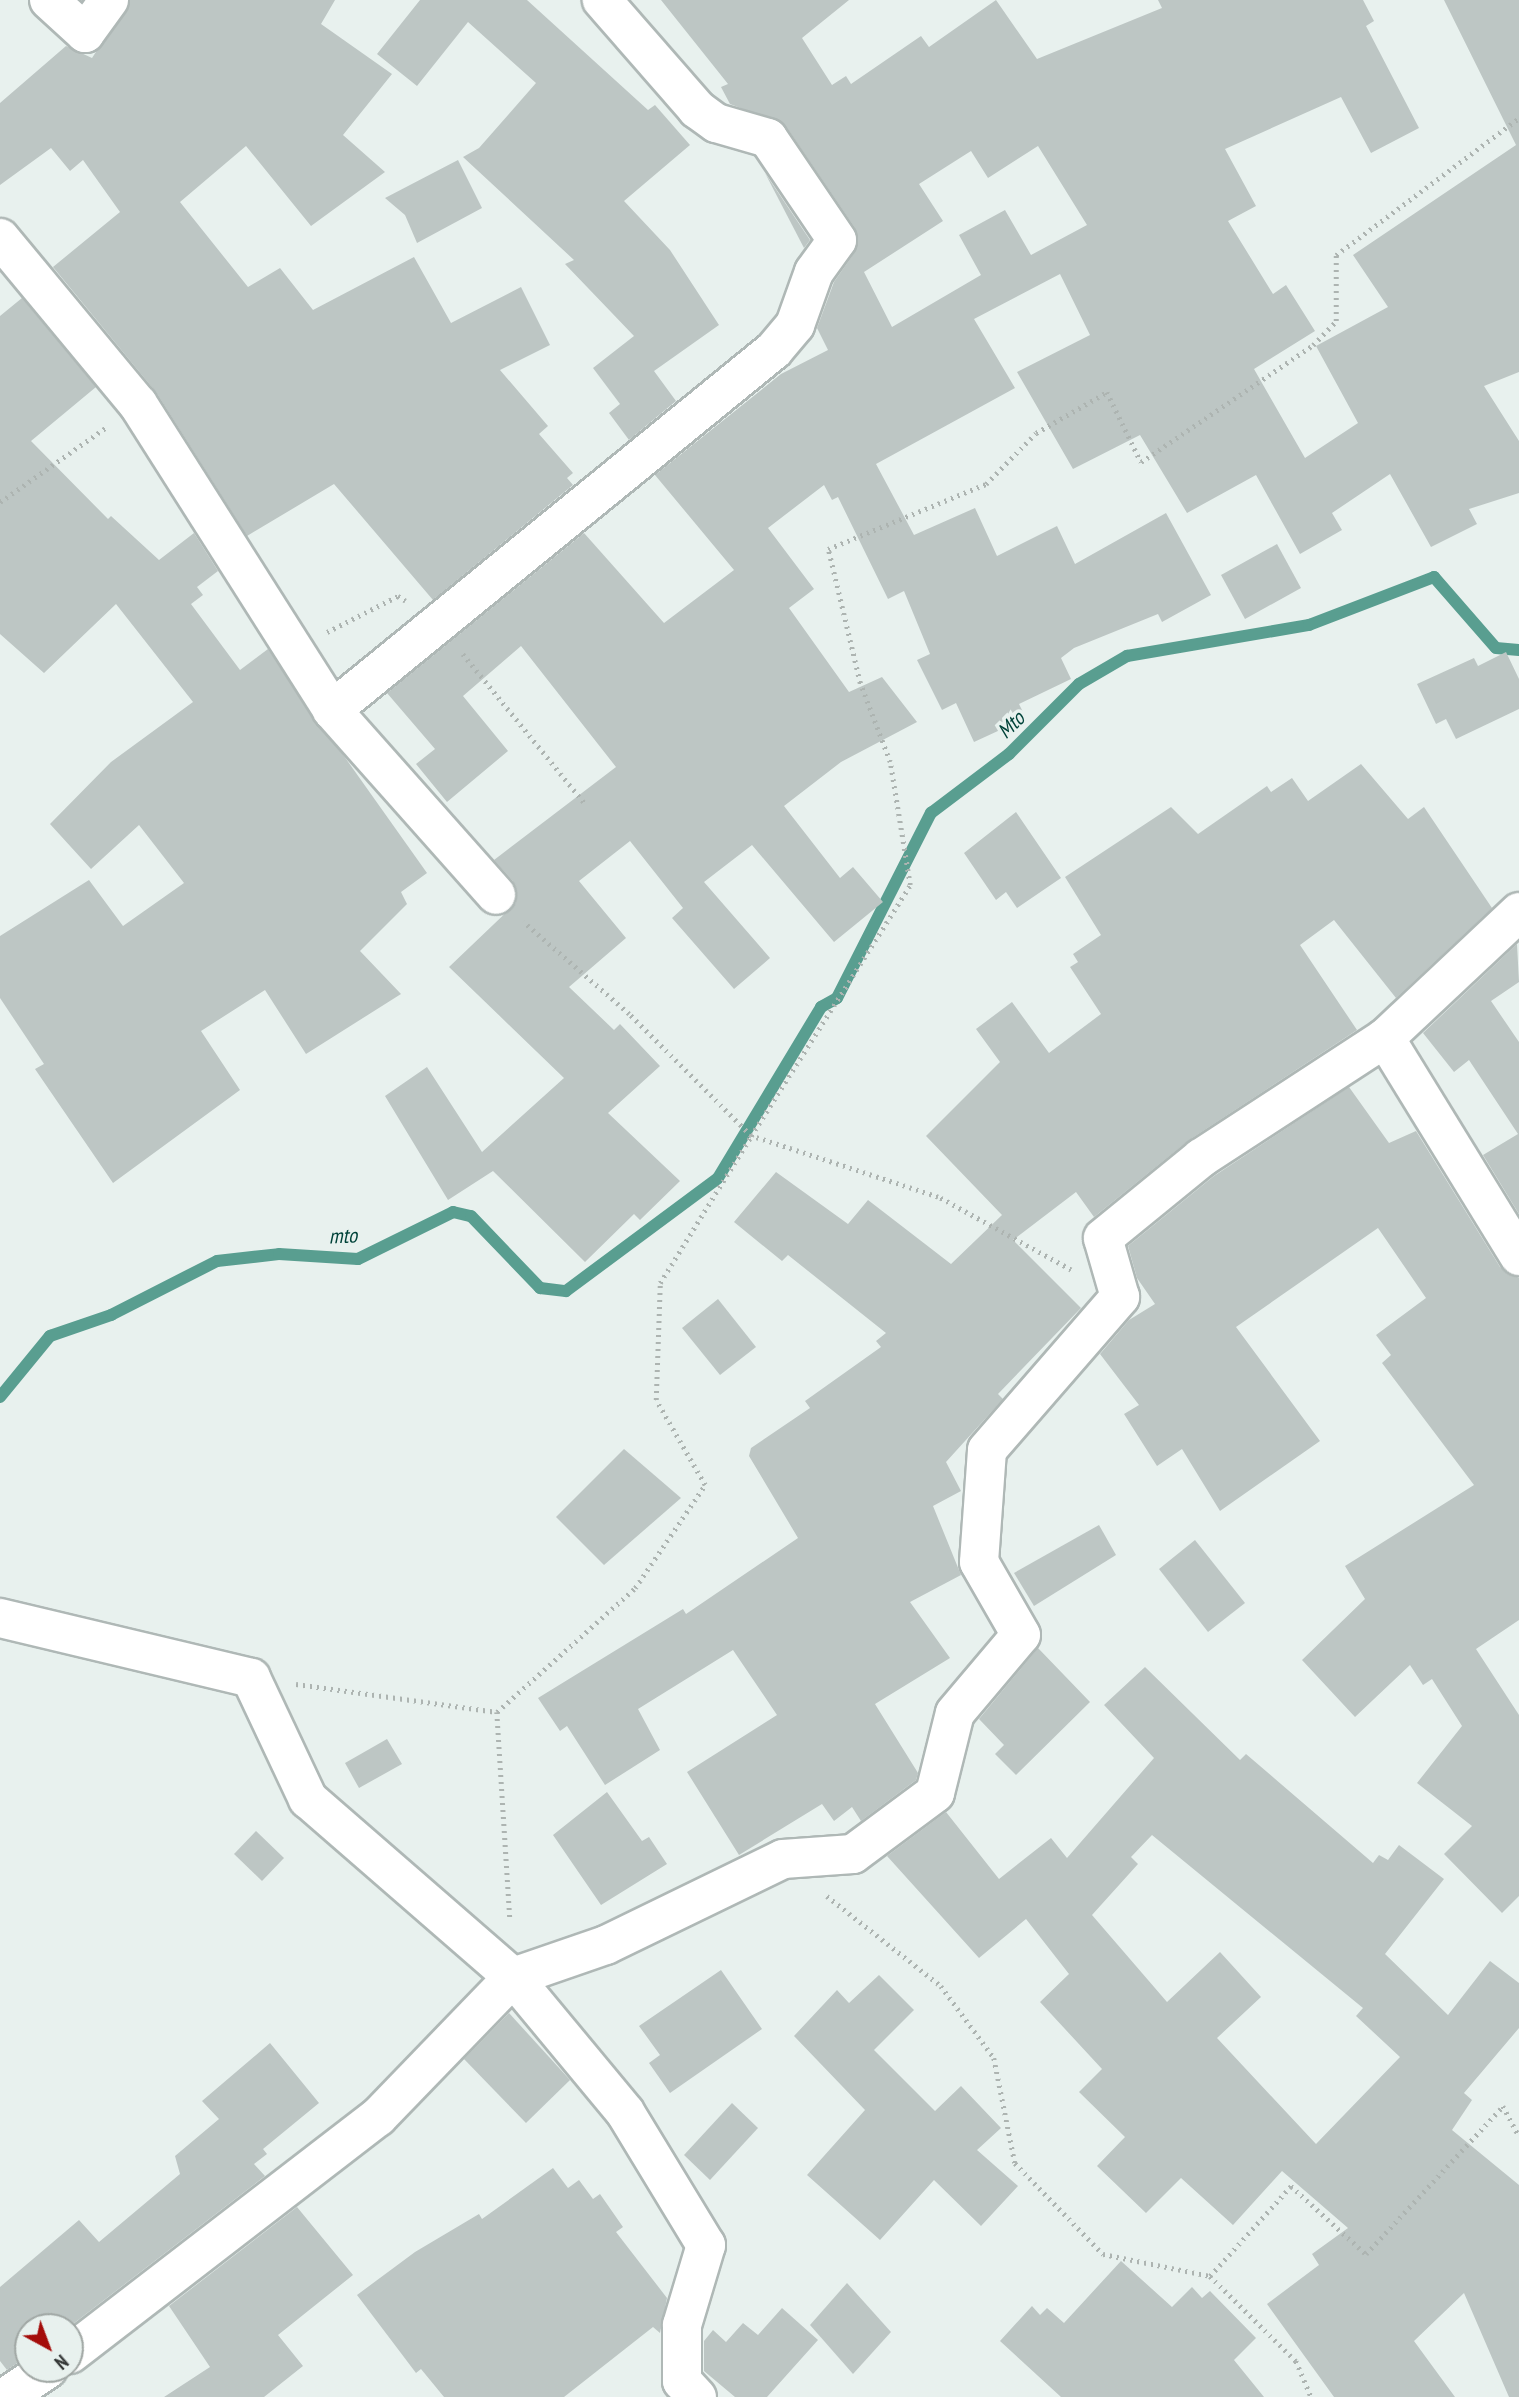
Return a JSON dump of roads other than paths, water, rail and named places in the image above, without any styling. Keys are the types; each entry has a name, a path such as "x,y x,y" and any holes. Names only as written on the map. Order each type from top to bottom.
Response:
{"street":[{"path":"49,0 85,33 109,0"},
{"path":"332,709 437,621 774,350 795,325 814,272 837,240 768,138 716,123 696,108 602,0"},
{"path":"0,238 138,404 332,709 496,895"},
{"path":"84,2343 378,2117 513,1977 606,1945 783,1859 853,1854 935,1793 955,1713 1021,1635 979,1562 987,1450 1120,1297 1104,1238 1201,1158 1385,1038 1519,912"},
{"path":"1385,1038 1519,1256"},
{"path":"0,1618 251,1678 308,1799 513,1977 625,2112 706,2245 682,2325 682,2381 697,2397"},
{"path":"6,2397 27,2383"}],"waterway":[{"name":"Mto","path":"0,1397 50,1336 111,1315 217,1261 279,1254 358,1259 453,1212 471,1216 540,1288 566,1291 718,1178 821,1007 837,998 931,813 1009,754 1079,684 1127,656 1309,625 1434,577 1496,648 1519,650"}],"water label":[{"name":"mto","path":"343,1236"}]}
